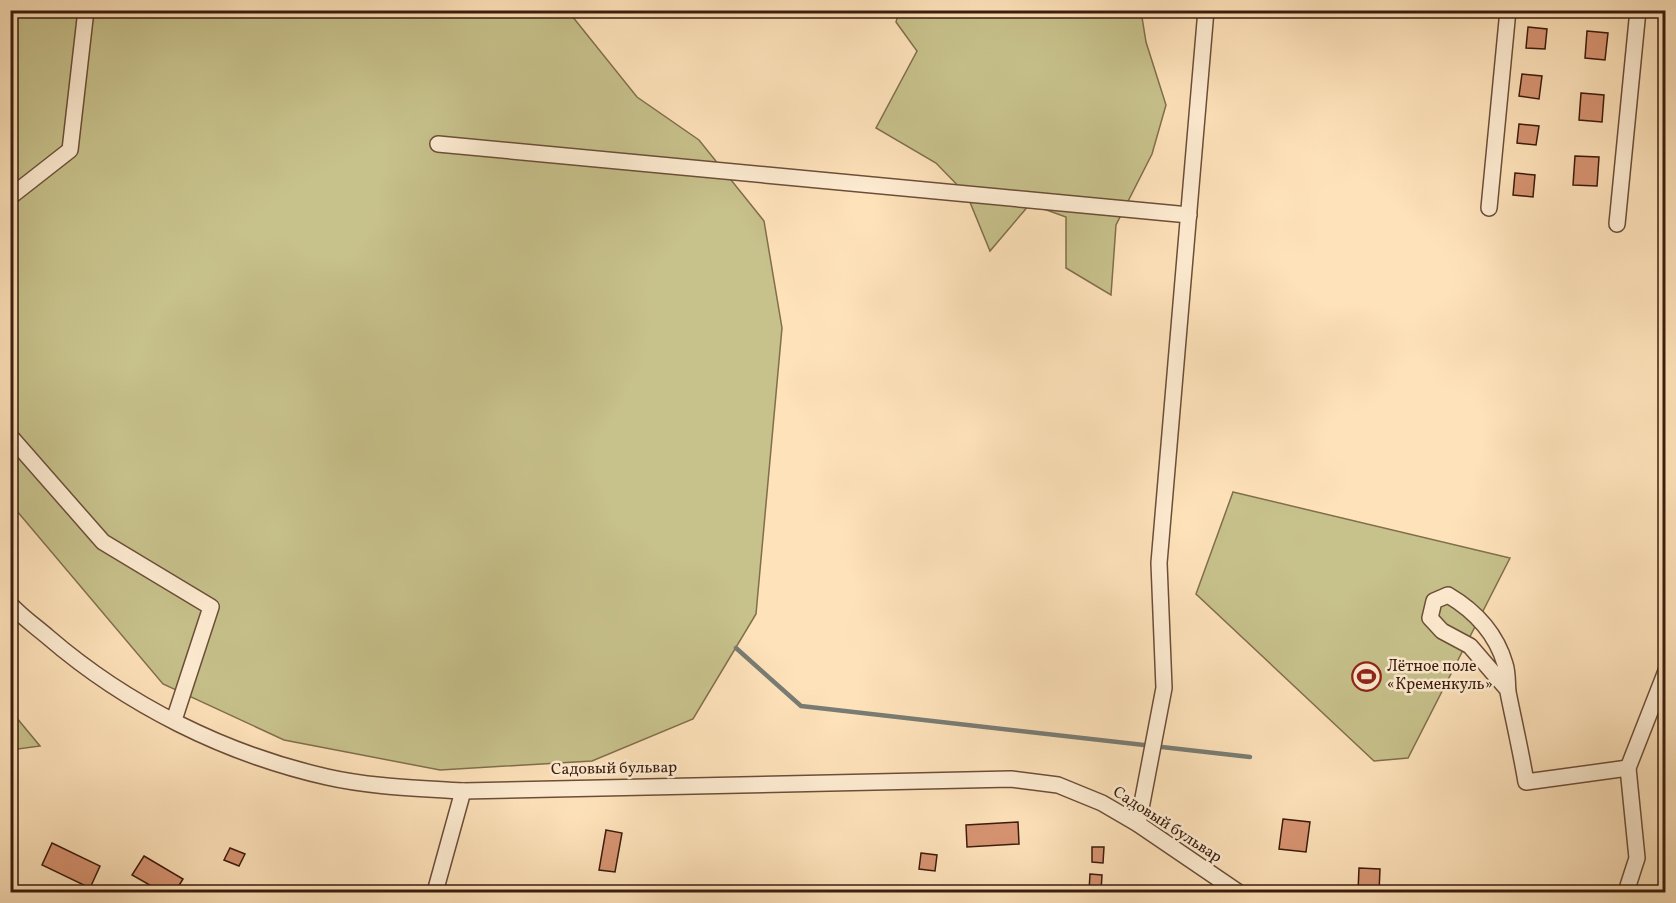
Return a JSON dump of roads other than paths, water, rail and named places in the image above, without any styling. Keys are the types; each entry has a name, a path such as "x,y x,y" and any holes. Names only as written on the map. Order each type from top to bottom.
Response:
{"street":[{"path":"10,197 70,150 86,10"},
{"path":"1138,824 1164,688 1159,563 1206,10"},
{"path":"1489,208 1508,10"},
{"path":"1617,224 1638,10"},
{"path":"438,144 1189,215"},
{"path":"10,436 103,542 211,607 174,720"},
{"path":"1508,690 1470,646 1442,631 1430,618 1434,601 1448,595 1469,608 1490,632 1506,665 1508,690 1526,782 1628,768"},
{"name":"Садовый бульвар","path":"10,604 81,666 153,711 251,755 328,777 394,787 463,790 1011,779 1058,785 1102,803 1138,824 1238,892"},
{"path":"1626,892 1637,858 1628,768 1665,671"},
{"path":"435,892 463,790"}],"waterway":[{"path":"736,648 801,706 1250,757"}],"place":[{"name":"Лётное поле «Кременкуль»","path":"1366,676"}]}
